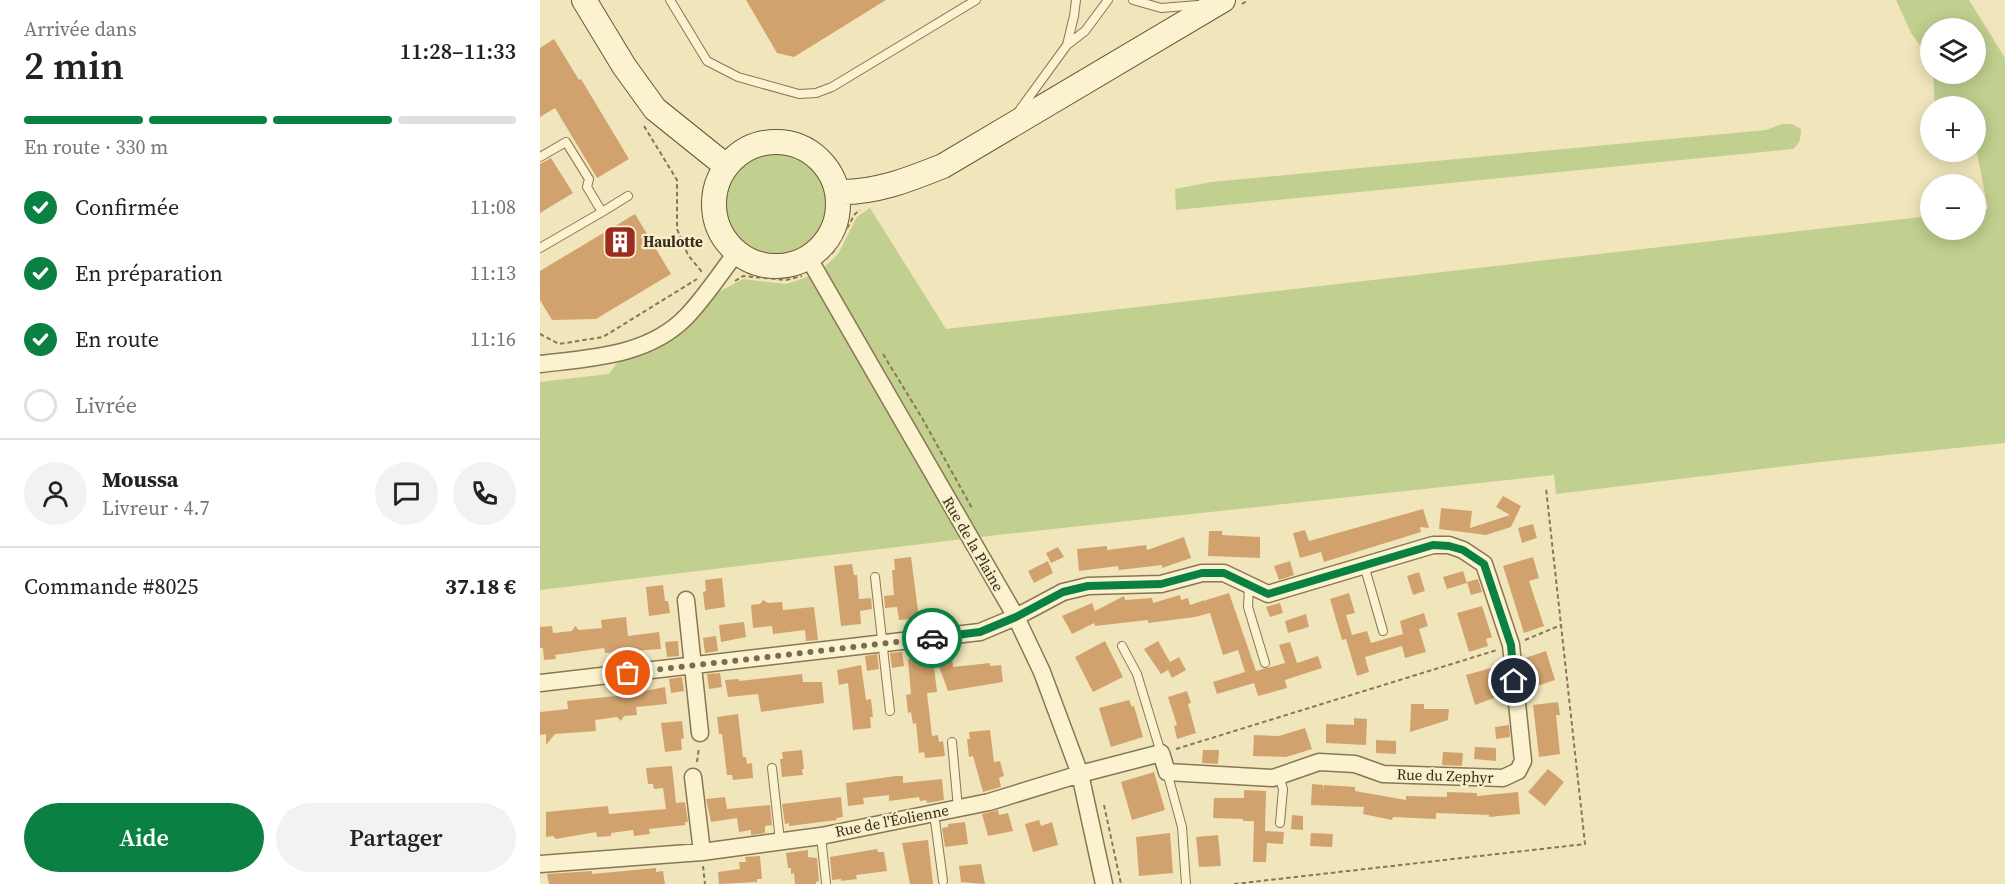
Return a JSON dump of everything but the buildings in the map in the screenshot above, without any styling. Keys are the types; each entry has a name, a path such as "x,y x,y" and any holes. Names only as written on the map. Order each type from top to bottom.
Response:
{"street":[{"path":"584,0 624,66 655,109 726,166"},
{"path":"838,192 867,191 905,182 942,166 1222,0"},
{"path":"780,141 800,146 818,157 831,173 838,192 838,211 833,229 823,245 808,257 792,264 773,266 755,263 736,253 725,240 717,222 714,203 717,183 726,166 741,152 760,143 780,141"},
{"path":"540,364 613,355 643,346 666,333 687,316 736,253"},
{"name":"Rue de la Plaine","path":"808,257 1016,617 1042,672 1080,774 1104,884"},
{"name":"Rue du Zephyr","path":"1016,617 1063,592 1088,586 1161,584 1202,573 1224,573 1268,594 1433,545 1463,550 1484,564 1511,645 1523,761 1518,771 1503,778 1383,774 1355,765 1319,762 1273,778 1167,772"},
{"path":"686,600 700,733"},
{"path":"540,683 980,632 1016,617"},
{"path":"1080,774 1161,753 1167,772"},
{"name":"Rue de l'Éolienne","path":"540,864 702,852 821,836 989,802 1080,774"},
{"path":"693,777 702,852"}],"lane":[{"path":"670,0 707,61 738,77 799,94 816,93 832,87 976,0"},
{"path":"1067,45 1076,0"},
{"path":"1004,131 1067,45 1085,31 1108,0"},
{"path":"1133,0 1151,6 1174,8 1222,0"},
{"path":"540,157 566,142 589,179 587,187 602,212"},
{"path":"540,248 628,196"},
{"path":"1364,566 1383,631"},
{"path":"875,577 890,711"},
{"path":"1249,585 1248,607 1265,663"},
{"path":"1122,646 1137,674 1161,753"},
{"path":"952,742 958,808"},
{"path":"772,768 780,841"},
{"path":"1167,772 1182,827 1186,884"},
{"path":"1279,776 1282,789 1280,823"},
{"path":"934,813 943,881"},
{"path":"821,836 826,883"}],"path":[{"path":"1161,753 1511,645 1561,625"},
{"path":"693,777 699,755 700,733"},
{"path":"1103,802 1121,884"}],"green space":[{"path":"1896,0 1969,0 1980,18 1920,18 1920,45 1911,33"},
{"path":"1986,27 2005,58 2005,443 1820,462 1556,494 1554,475 997,535 540,590 540,382 609,374 617,363 637,357 665,342 695,321 717,293 743,279 786,284 820,271 838,254 857,217 870,208 946,329 1920,217 1920,240 1986,240 1986,209 1988,209 1986,174 1981,174 1979,162 1986,162 1986,96 1934,96 1934,84 1986,84"},
{"path":"1782,124 1792,124 1801,129 1800,140 1793,149 1176,210 1175,189 1211,182 1766,130"},
{"path":"775,152 795,156 813,167 824,185 828,205 824,225 813,243 795,254 775,258 755,254 737,243 726,225 722,205 726,185 737,167 755,156"}],"way so far":[{"path":"628,673 932,638"}],"place":[{"name":"Haulotte","path":"620,242"}],"route":[{"path":"932,638 980,632 1016,617 1063,592 1088,586 1161,584 1202,573 1224,573 1268,594 1433,545 1449,546 1463,550 1484,564 1511,645 1514,681"}]}
